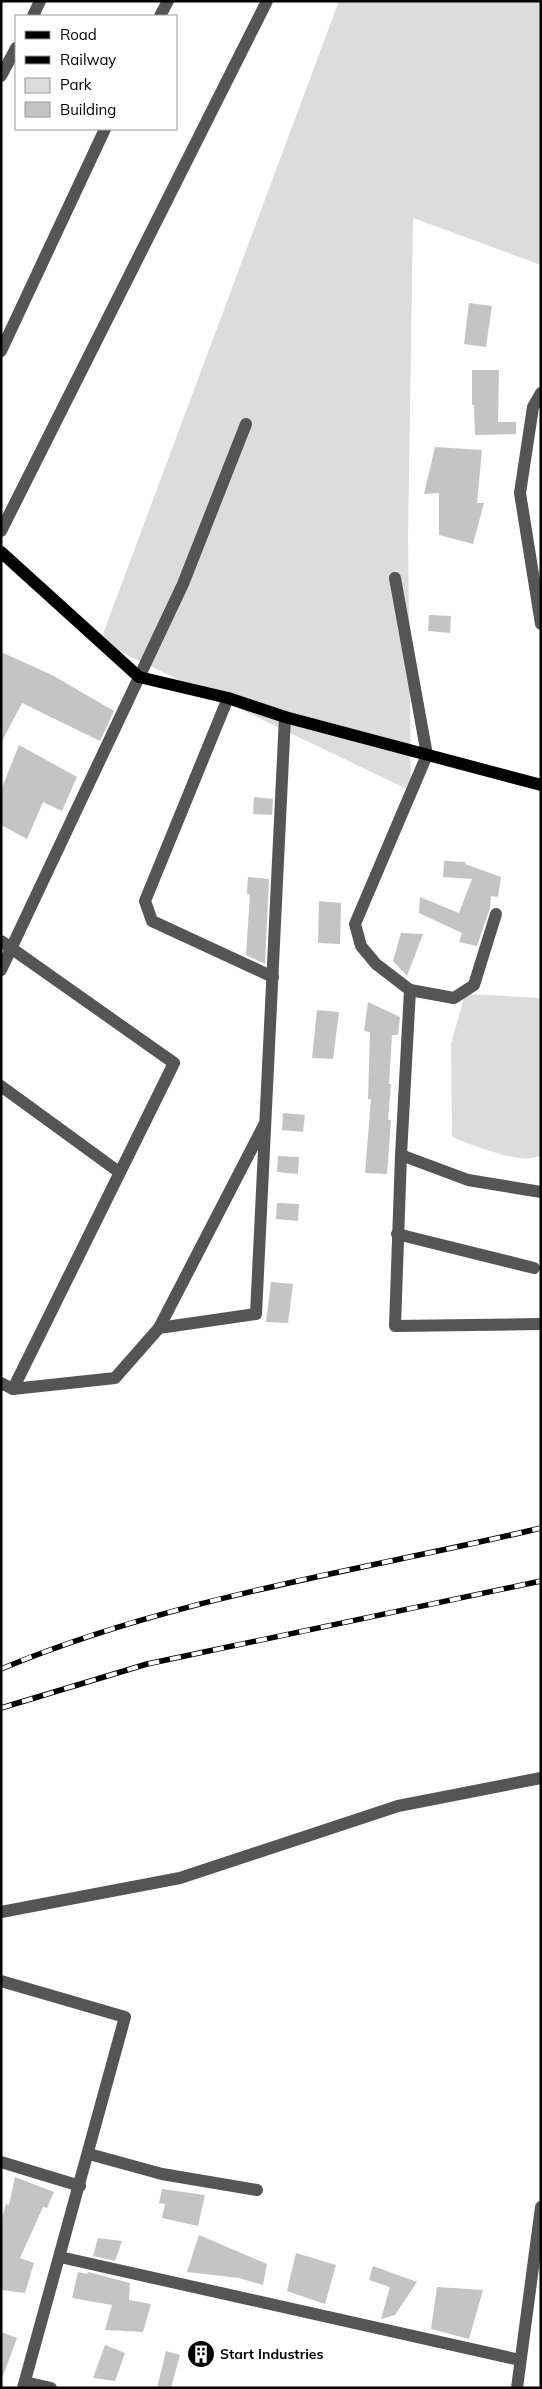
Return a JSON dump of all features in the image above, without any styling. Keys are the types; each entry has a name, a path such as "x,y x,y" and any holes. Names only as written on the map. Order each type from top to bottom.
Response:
{"main road":[{"path":"1,552 139,677 228,698 285,716 541,785"}],"street":[{"path":"33,15 40,1"},
{"path":"161,15 168,1"},
{"path":"1,531 267,1"},
{"path":"1,76 15,50"},
{"path":"1,351 105,130"},
{"path":"541,393 533,407 520,492 534,542 541,624"},
{"path":"1,970 183,584 246,424"},
{"path":"395,578 427,754 355,924 360,946 376,964 410,990 454,998 474,985 496,914"},
{"path":"228,698 145,901 152,921 273,977"},
{"path":"160,1328 256,1314 285,716"},
{"path":"1,941 174,1063 120,1172 7,1386"},
{"path":"410,990 397,1234 395,1326 541,1324"},
{"path":"1,1086 120,1172"},
{"path":"7,1386 115,1378 160,1328 266,1120"},
{"path":"401,1155 468,1180 541,1192"},
{"path":"397,1234 534,1268"},
{"path":"1,1912 180,1878 398,1806 541,1778"},
{"path":"1,1981 125,2017 89,2154 24,2385 50,2388"},
{"path":"89,2154 162,2174 257,2190"},
{"path":"1,2162 80,2186"},
{"path":"517,2388 541,2207"},
{"path":"60,2257 520,2360"}],"green space":[{"path":"339,1 541,1 541,265 413,218 408,537 411,791 100,642"},
{"path":"465,994 541,998 541,1155 533,1158 510,1156 452,1137 451,1044"}],"building":[{"path":"469,303 492,306 486,347 464,344"},
{"path":"472,370 499,370 498,422 516,422 516,434 475,435 474,405 472,405"},
{"path":"435,447 482,450 477,503 484,503 473,544 439,535 439,493 424,494"},
{"path":"429,615 451,616 450,633 428,631"},
{"path":"1,652 52,675 114,711 100,741 22,703 1,743"},
{"path":"19,745 77,777 62,811 43,802 27,839 1,825 1,790"},
{"path":"254,797 273,799 272,815 253,814"},
{"path":"444,861 466,862 465,864 501,877 498,897 491,896 490,908 477,946 459,942 462,933 419,913 420,897 459,913 472,879 443,877"},
{"path":"248,877 269,879 265,964 246,955 250,894 247,894"},
{"path":"319,901 341,903 340,944 318,943"},
{"path":"401,933 423,934 407,976 393,961"},
{"path":"368,1002 400,1017 398,1035 392,1035 388,1120 391,1120 387,1174 365,1173 371,1099 368,1099 370,1032 364,1031"},
{"path":"317,1010 339,1012 333,1059 312,1058"},
{"path":"283,1113 305,1115 303,1132 282,1130"},
{"path":"278,1156 299,1157 298,1174 277,1172"},
{"path":"277,1203 299,1204 298,1221 276,1219"},
{"path":"271,1282 293,1284 288,1323 266,1322"},
{"path":"15,2177 54,2192 47,2208 43,2207 20,2258 34,2263 25,2293 1,2290 1,2221 6,2204 9,2205"},
{"path":"162,2189 205,2195 198,2226 162,2218 165,2204 159,2203"},
{"path":"199,2235 267,2264 263,2285 239,2278 187,2272"},
{"path":"98,2238 122,2241 115,2261 93,2256"},
{"path":"296,2253 336,2265 325,2304 287,2291"},
{"path":"373,2266 417,2282 395,2315 381,2319 390,2287 369,2280"},
{"path":"78,2272 87,2274 88,2272 130,2283 129,2300 151,2304 143,2332 105,2330 112,2305 72,2298"},
{"path":"437,2287 483,2290 469,2339 431,2329"},
{"path":"1,2332 17,2338 3,2376 1,2375"},
{"name":"Start Industries","path":"193,2342 211,2343 209,2367 191,2366"},
{"path":"105,2345 125,2353 115,2381 93,2378"},
{"path":"166,2351 180,2355 171,2388 157,2388"}],"railway":[{"path":"1,1669 66,1644 200,1604 541,1528"},
{"path":"1,1708 147,1664 541,1581"}],"place":[{"name":"Start Industries","path":"201,2354"}]}
